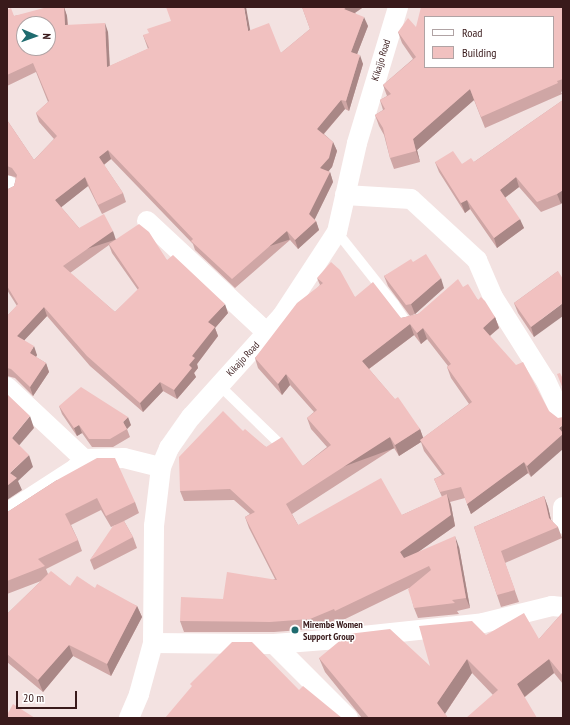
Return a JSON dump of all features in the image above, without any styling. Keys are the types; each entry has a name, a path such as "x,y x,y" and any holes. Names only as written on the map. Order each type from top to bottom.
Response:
{"street":[{"name":"Kikajjo Road","path":"129,718 139,694 153,643 154,526 161,467 169,448 186,424 219,385 282,316 337,232 361,128 398,7"},
{"path":"345,195 411,199 477,260 493,297 546,381 563,417"},
{"path":"147,221 267,333"},
{"path":"7,387 84,459 124,458 161,467"},
{"path":"7,513 75,469 84,459"},
{"path":"563,507 563,524"},
{"path":"153,643 274,644 483,623 552,606 563,607"},
{"path":"274,644 348,718"}],"lane":[{"path":"337,232 394,304 406,323 422,316"},
{"path":"219,385 281,445"}],"building":[{"path":"64,7 65,25 105,23 107,67 149,48 143,35 149,33 147,29 171,21 166,7 244,7 248,31 269,23 281,53 310,29 302,7 347,7 344,9 364,17 351,52 360,55 346,101 341,100 317,129 333,142 329,158 320,168 330,172 309,214 316,221 295,240 287,231 232,279 191,241 193,239 108,150 99,157 123,193 98,205 85,177 55,200 79,228 104,214 113,231 63,266 115,312 139,288 109,244 139,224 149,232 167,260 173,255 225,304 208,322 215,327 192,356 195,358 189,365 192,368 174,390 160,382 140,403 87,356 44,307 17,336 34,346 30,353 46,363 30,387 11,369 7,368 7,316 18,304 7,286 7,189 14,186 17,175 12,168 7,166 7,120 34,160 57,136 36,113 49,101 33,63 7,75 7,10 11,8 14,16 44,8"},
{"path":"421,7 563,7 563,79 557,81 558,83 481,117 470,89 413,139 416,151 390,158 383,128 375,115 385,109 380,100 391,94 383,85 416,57 398,32 408,18 416,27"},
{"path":"563,100 563,190 537,202 516,177 500,190 520,219 494,238 467,200 461,203 435,162 453,151 462,164 471,158 474,162"},
{"path":"426,254 441,278 411,304 406,305 384,276 411,259 413,262"},
{"path":"331,262 340,270 355,297 373,282 401,318 418,314 458,279 463,287 468,284 478,300 481,297 485,301 495,317 483,328 516,365 523,362 549,411 558,418 563,417 563,425 559,428 563,434 527,466 524,462 467,504 461,487 440,492 434,479 445,474 420,440 472,402 447,367 451,364 423,328 417,333 410,324 362,361 395,399 398,397 420,429 395,445 390,437 286,504 298,525 381,478 402,515 447,494 451,515 400,552 404,558 455,536 466,598 452,600 455,603 414,608 408,589 431,570 429,566 335,611 334,609 310,619 270,622 180,621 181,597 223,599 227,572 277,580 245,517 255,512 230,489 180,491 179,457 223,411 243,431 245,429 266,447 282,437 303,466 331,445 307,418 317,410 286,374 278,384 255,358 297,303 323,283 317,278"},
{"path":"558,271 563,279 563,303 531,327 514,303"},
{"path":"560,373 563,379 563,389 557,374"},
{"path":"81,387 128,417 123,422 127,429 110,439 89,439 79,425 74,428 59,406"},
{"path":"7,394 30,416 12,438 29,455 10,473 17,478 7,486"},
{"path":"97,458 115,458 135,502 106,516 97,498 65,514 78,540 38,559 45,566 7,581 7,511 57,480"},
{"path":"544,496 549,518 558,527 501,551 515,590 497,595 474,527"},
{"path":"124,521 133,537 90,560 113,526"},
{"path":"51,571 70,586 77,576 95,588 97,584 137,606 107,664 69,645 38,680 7,654 7,614"},
{"path":"563,612 563,676 549,659 517,684 537,718 466,718 498,690 467,659 437,703 448,718 369,718 319,658 348,634 390,629 430,666 419,626 472,621 486,635 524,613 539,639"},
{"path":"232,642 252,642 299,690 303,686 342,718 165,718 192,686 190,684"},
{"path":"13,704 35,718 7,718"}],"place":[{"name":"Mirembe Women Support Group","path":"295,630"}]}
